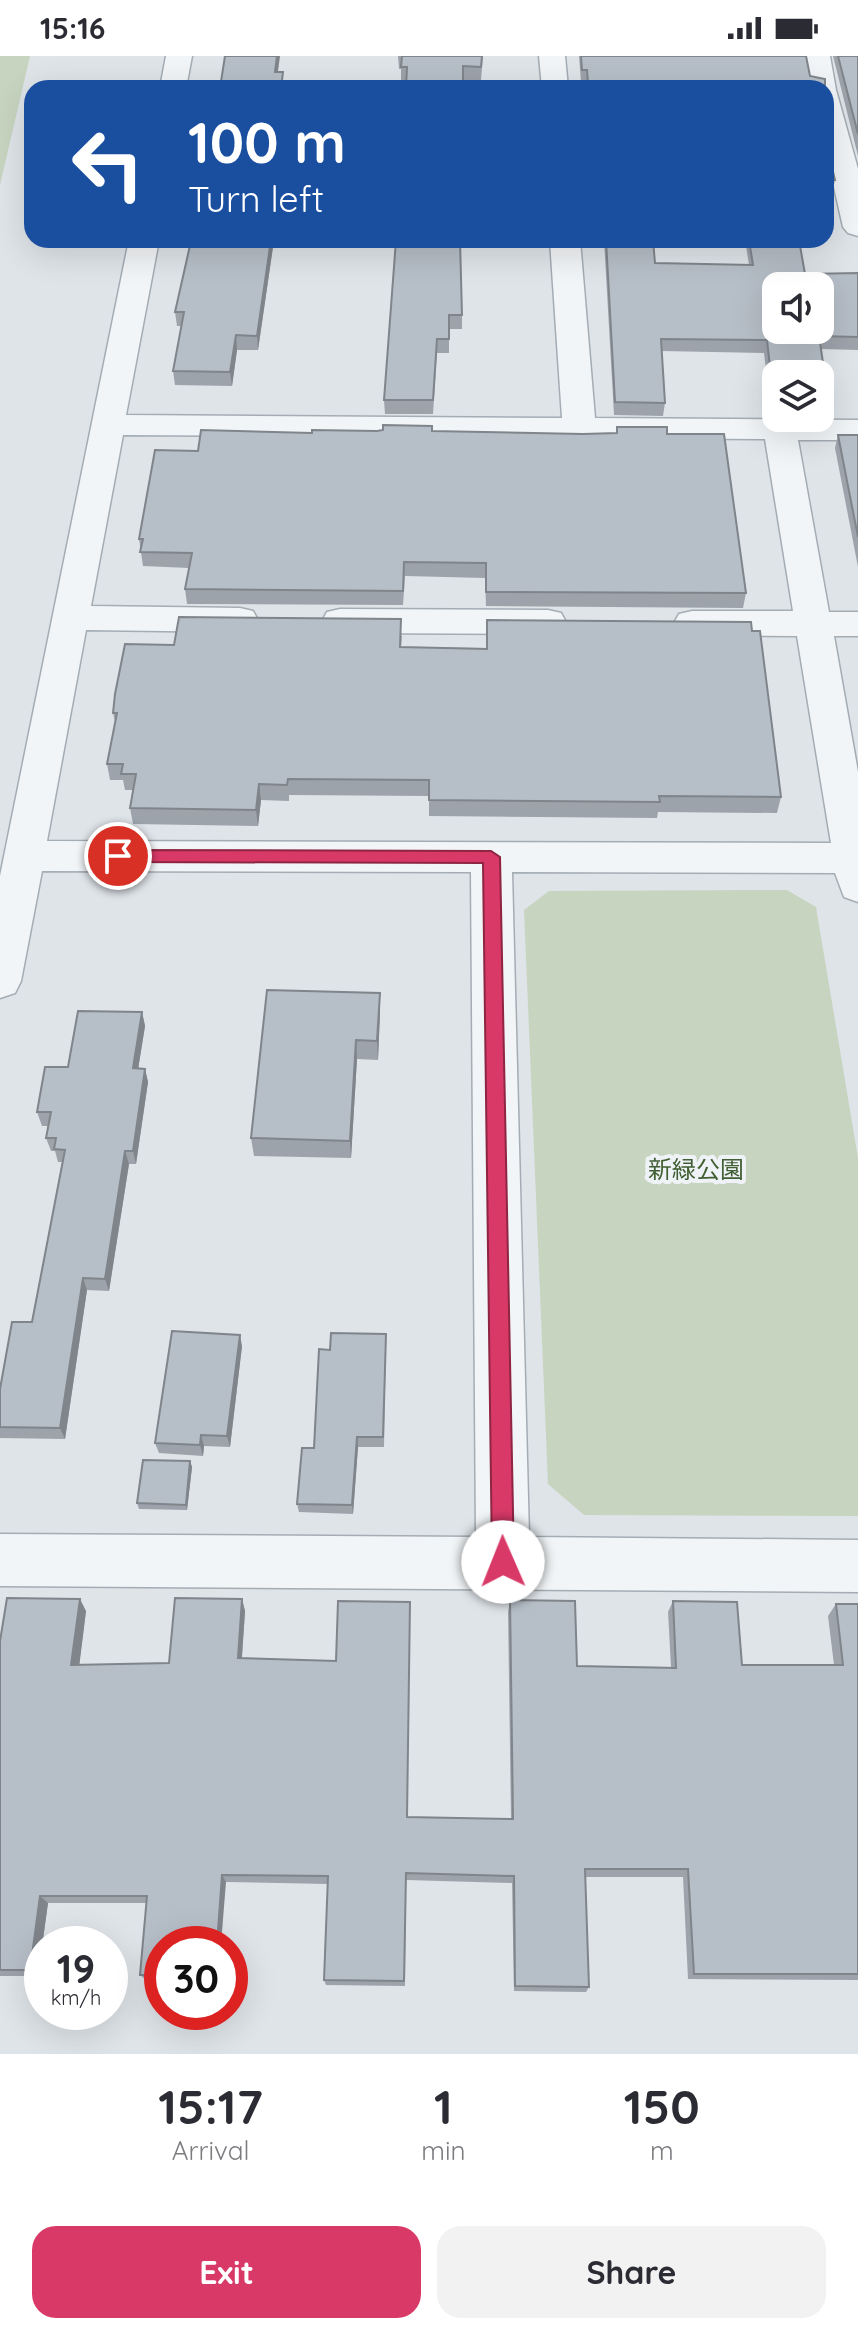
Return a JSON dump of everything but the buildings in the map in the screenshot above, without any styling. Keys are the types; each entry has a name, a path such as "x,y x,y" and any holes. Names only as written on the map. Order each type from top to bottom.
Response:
{"street":[{"path":"174,80 179,56"},
{"path":"552,56 554,80"},
{"path":"817,56 822,80"},
{"path":"834,128 858,227"},
{"path":"0,981 142,248"},
{"path":"566,248 579,428"},
{"path":"108,425 762,429"},
{"path":"834,430 858,430"},
{"path":"24,856 491,857 856,867 780,432"},
{"path":"70,618 575,622"},
{"path":"654,623 858,624"},
{"path":"491,857 503,1562"},
{"path":"0,1560 858,1566"}],"green space":[{"path":"0,56 30,56 24,80 0,185"},
{"name":"新緑公園","path":"787,890 816,907 858,1158 858,1516 584,1515 548,1484 524,910 549,891"}],"route":[{"path":"118,856 491,857 503,1562"}]}
